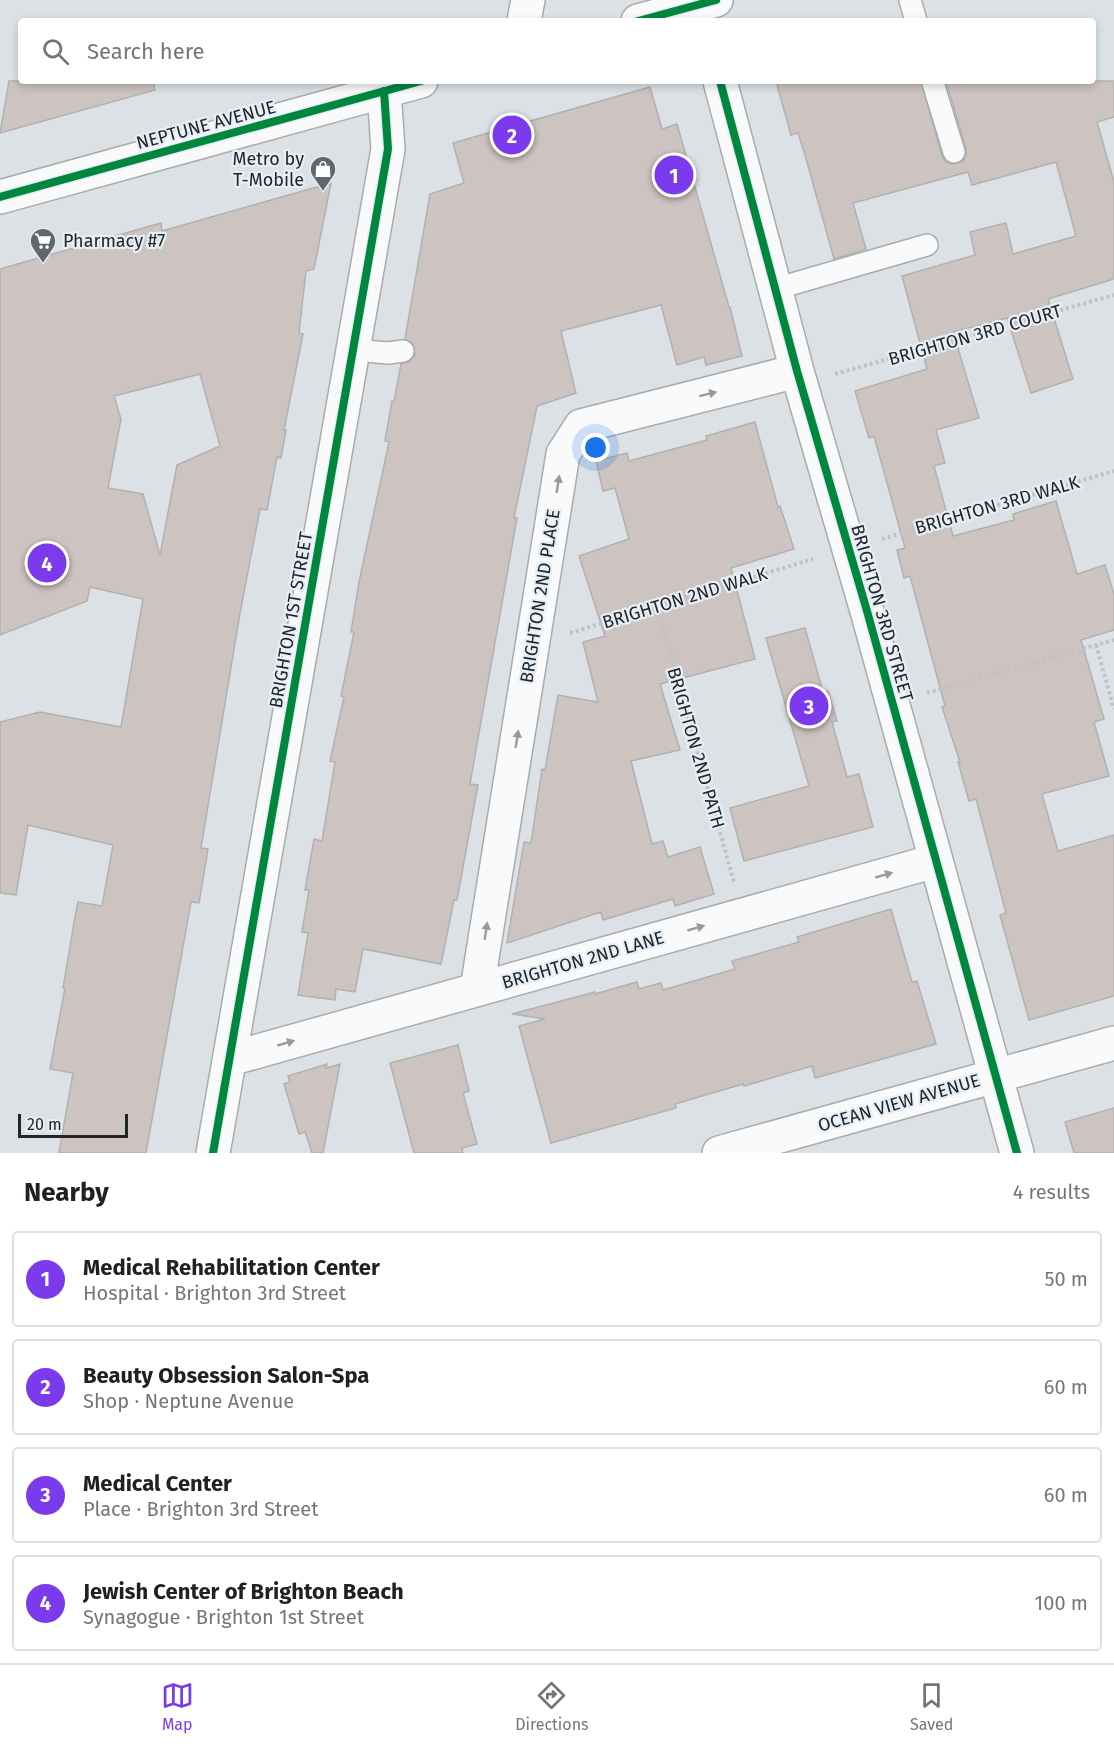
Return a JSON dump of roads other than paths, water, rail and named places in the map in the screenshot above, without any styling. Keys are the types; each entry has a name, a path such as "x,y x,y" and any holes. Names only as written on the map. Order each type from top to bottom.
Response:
{"street":[{"path":"525,18 528,0"},
{"path":"654,18 706,8"},
{"name":"NEPTUNE AVENUE","path":"0,197 410,84"},
{"name":"BRIGHTON 3RD STREET","path":"721,84 797,371 867,611 1017,1153"},
{"name":"BRIGHTON 1ST STREET","path":"213,1153 388,149 384,91"},
{"name":"BRIGHTON 2ND PLACE","path":"477,989 563,454 581,426 797,371"},
{"name":"BRIGHTON 2ND LANE","path":"230,1059 935,861"},
{"name":"OCEAN VIEW AVENUE","path":"719,1153 1114,1043"}],"lane":[{"path":"910,0 915,18"},
{"path":"933,84 954,152"},
{"path":"775,290 927,245"},
{"path":"353,350 403,351"}],"place":[{"name":"Beauty Obsession Salon-Spa","path":"512,135"},
{"name":"Medical Rehabilitation Center","path":"674,175"},
{"name":"Metro by T-Mobile","path":"323,192"},
{"name":"Pharmacy #7","path":"43,264"},
{"name":"Jewish Center of Brighton Beach","path":"47,563"},
{"name":"Medical Center","path":"809,706"}]}
